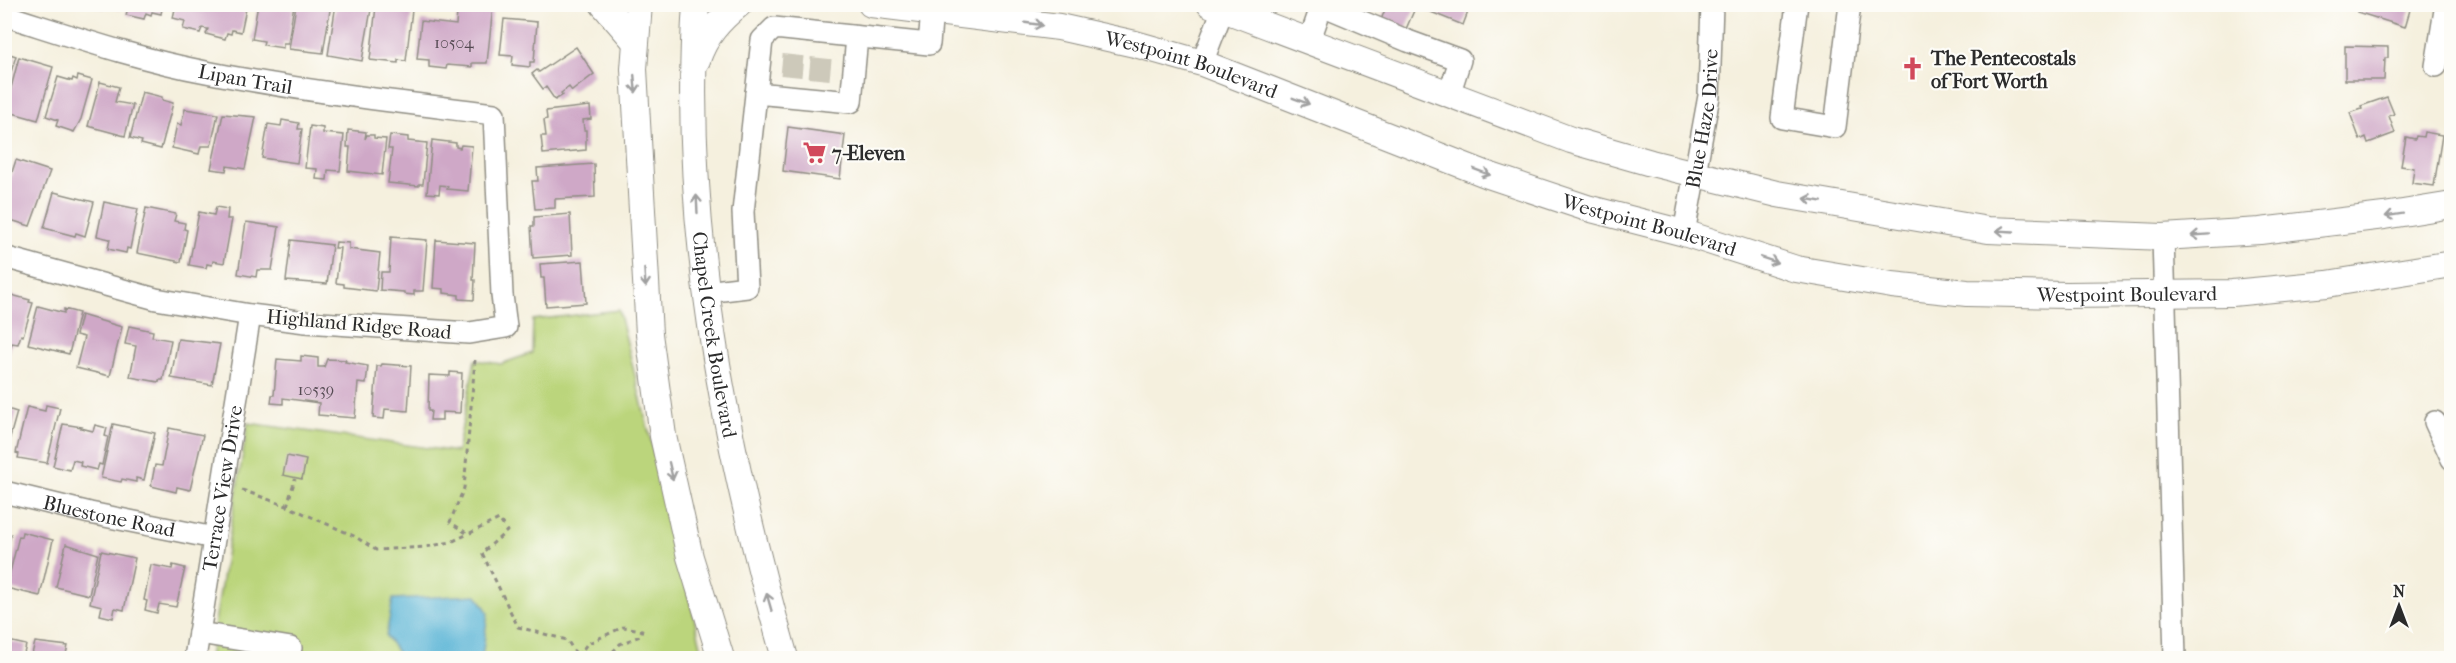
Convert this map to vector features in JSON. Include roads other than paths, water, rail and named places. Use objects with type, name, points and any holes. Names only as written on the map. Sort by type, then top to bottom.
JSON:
[{"type":"main road","points":[[603,4],[635,41]]},
{"type":"main road","points":[[639,4],[634,69],[639,131],[639,198],[649,334],[663,436],[690,557],[721,658]]},
{"type":"main road","name":"Chapel Creek Boulevard","points":[[696,4],[694,66],[696,205],[706,292],[717,363],[754,548],[785,658]]},
{"type":"main road","points":[[694,66],[702,43],[719,21],[739,4]]},
{"type":"main road","name":"Westpoint Boulevard","points":[[871,4],[1059,27],[1135,44],[1202,63],[1488,175],[1587,208],[1684,233],[1796,269],[1892,285],[1967,293],[2232,293],[2327,284],[2451,264]]},
{"type":"main road","points":[[1216,7],[1571,140],[1777,194],[1988,230],[2163,237],[2260,231],[2384,216],[2451,205]]},
{"type":"street","name":"Blue Haze Drive","points":[[1684,233],[1709,96],[1712,4]]},
{"type":"street","points":[[1797,4],[1782,118],[1835,127],[1850,4]]},
{"type":"street","points":[[2436,66],[2446,4]]},
{"type":"street","points":[[1308,42],[1322,5],[1460,60],[1449,94]]},
{"type":"street","points":[[1202,63],[1216,7]]},
{"type":"street","points":[[706,292],[747,287],[743,212],[762,40],[774,28],[795,39],[823,42],[858,37],[928,44],[932,11]]},
{"type":"street","name":"Lipan Trail","points":[[4,15],[124,53],[204,72],[328,93],[494,114]]},
{"type":"street","points":[[756,93],[790,86],[818,89],[851,102],[858,37]]},
{"type":"street","name":"Highland Ridge Road","points":[[4,257],[156,299],[250,315],[306,322],[470,333],[506,327],[502,295],[494,114]]},
{"type":"street","points":[[2163,237],[2175,658]]},
{"type":"street","name":"Terrace View Drive","points":[[195,658],[250,315]]},
{"type":"street","points":[[2435,422],[2451,459]]},
{"type":"street","name":"Bluestone Road","points":[[4,492],[90,513],[214,538]]},
{"type":"street","points":[[199,633],[291,648]]},
{"type":"water","points":[[477,595],[488,612],[482,658],[401,658],[386,636],[393,599]]},
{"type":"tunnel","points":[[791,76],[794,46]]},
{"type":"tunnel","points":[[819,79],[822,50]]},
{"type":"place","name":"The Pentecostals of Fort Worth","points":[[1913,69]]},
{"type":"place","name":"7-Eleven","points":[[814,153]]}]
